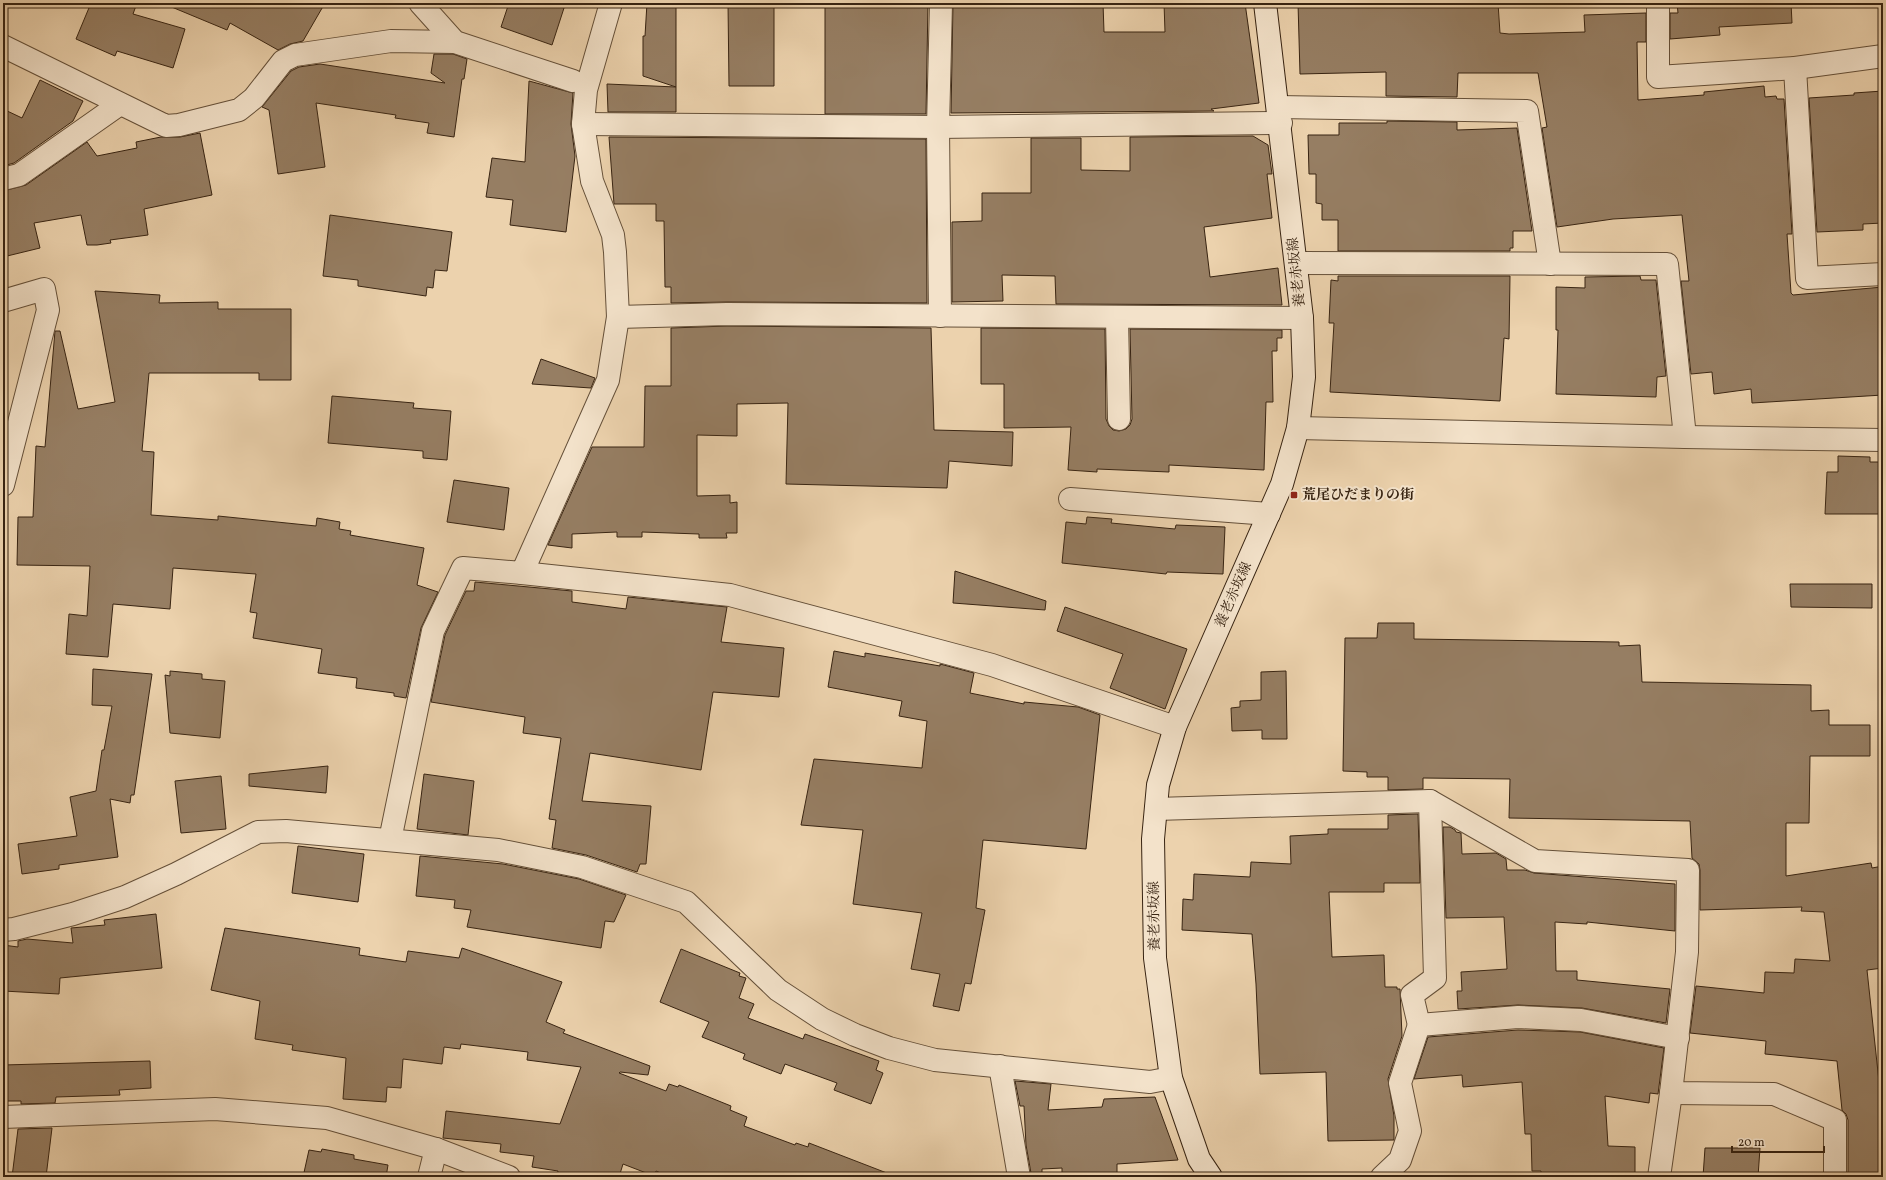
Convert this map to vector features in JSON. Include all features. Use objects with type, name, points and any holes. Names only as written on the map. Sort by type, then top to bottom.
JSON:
[{"type":"street","points":[[420,3],[455,42]]},
{"type":"street","points":[[522,573],[608,380],[618,317],[613,235],[592,181],[583,124],[586,90],[611,3]]},
{"type":"street","points":[[940,316],[938,127],[941,3]]},
{"type":"street","name":"養老赤坂線","points":[[1211,1177],[1199,1159],[1171,1078],[1155,958],[1153,839],[1158,785],[1175,727],[1282,484],[1298,428],[1304,377],[1302,318],[1266,3]]},
{"type":"street","points":[[1658,3],[1658,76],[1795,68],[1883,56]]},
{"type":"street","points":[[3,46],[166,126],[179,125],[239,110],[254,98],[283,61],[295,55],[391,41],[455,42],[573,81]]},
{"type":"street","points":[[1795,68],[1807,278],[1883,274]]},
{"type":"street","points":[[3,179],[19,175],[120,104]]},
{"type":"street","points":[[583,124],[938,127],[1280,115],[1527,110],[1550,264]]},
{"type":"street","points":[[1296,263],[1667,264],[1685,437]]},
{"type":"street","points":[[3,301],[44,289],[48,310],[3,485]]},
{"type":"street","points":[[618,317],[727,314],[1302,318]]},
{"type":"street","points":[[1117,317],[1119,419]]},
{"type":"street","points":[[1298,428],[1883,440]]},
{"type":"street","points":[[1070,499],[1269,514]]},
{"type":"street","points":[[390,840],[433,631],[463,568],[730,595],[992,665],[1175,727]]},
{"type":"street","points":[[1156,809],[1430,801],[1535,861],[1688,870],[1687,952],[1678,1038],[1659,1177]]},
{"type":"street","points":[[1382,1177],[1400,1160],[1410,1131],[1400,1083],[1419,1024],[1412,995],[1435,978],[1430,801]]},
{"type":"street","points":[[3,930],[14,929],[73,914],[125,898],[258,832],[286,831],[498,850],[536,856],[582,867],[686,902],[778,990],[822,1020],[889,1048],[936,1060],[1150,1082],[1171,1078]]},
{"type":"street","points":[[1419,1024],[1518,1017],[1581,1020],[1678,1038]]},
{"type":"street","points":[[1000,1066],[1019,1177]]},
{"type":"street","points":[[1671,1093],[1774,1094],[1835,1120],[1836,1177]]},
{"type":"street","points":[[3,1117],[215,1109],[327,1118],[436,1149],[509,1177]]},
{"type":"street","points":[[429,1177],[436,1149]]},
{"type":"building","points":[[91,3],[137,3],[133,14],[185,29],[173,68],[117,51],[115,56],[76,39]]},
{"type":"building","points":[[162,3],[325,3],[303,41],[290,44],[278,50],[230,23],[227,30]]},
{"type":"building","points":[[509,3],[550,3],[564,8],[552,45],[501,27]]},
{"type":"building","points":[[647,3],[676,3],[676,87],[643,76],[643,36],[645,36]]},
{"type":"building","points":[[728,3],[774,3],[774,86],[729,86]]},
{"type":"building","points":[[825,3],[928,3],[926,114],[825,114]]},
{"type":"building","points":[[953,3],[1103,3],[1104,32],[1165,32],[1164,3],[1245,3],[1259,103],[1211,109],[1214,111],[951,113]]},
{"type":"building","points":[[1298,3],[1498,3],[1500,33],[1509,34],[1585,32],[1584,15],[1646,13],[1646,42],[1637,42],[1638,100],[1704,95],[1704,92],[1764,86],[1765,97],[1776,96],[1777,99],[1784,99],[1792,234],[1787,234],[1791,293],[1793,295],[1883,287],[1883,395],[1752,403],[1751,389],[1714,394],[1712,372],[1691,374],[1681,281],[1689,281],[1682,215],[1613,219],[1557,227],[1542,128],[1547,127],[1538,73],[1458,73],[1457,97],[1386,96],[1386,72],[1300,74]]},
{"type":"building","points":[[1677,3],[1791,3],[1792,23],[1719,27],[1720,35],[1670,39],[1670,13],[1678,13]]},
{"type":"building","points":[[434,54],[453,54],[467,59],[464,79],[462,79],[454,137],[427,133],[429,123],[395,118],[396,115],[316,103],[325,167],[278,174],[269,110],[262,107],[291,71],[299,67],[320,64],[445,83],[431,73]]},
{"type":"building","points":[[40,80],[83,101],[73,121],[14,163],[3,166],[3,109],[22,118]]},
{"type":"building","points":[[529,81],[573,93],[571,124],[575,156],[566,232],[510,225],[513,200],[486,197],[492,158],[525,162]]},
{"type":"building","points":[[607,84],[676,87],[676,112],[608,112]]},
{"type":"building","points":[[1883,91],[1883,223],[1863,224],[1863,230],[1817,232],[1809,98],[1854,95],[1854,93]]},
{"type":"building","points":[[1387,121],[1457,122],[1457,130],[1517,128],[1532,231],[1513,231],[1513,248],[1510,248],[1510,251],[1338,251],[1338,220],[1322,220],[1322,204],[1316,203],[1316,174],[1309,174],[1308,135],[1339,135],[1339,123],[1387,123]]},
{"type":"building","points":[[200,133],[212,195],[144,209],[148,235],[110,240],[111,243],[87,245],[81,215],[34,223],[40,248],[3,257],[3,191],[26,185],[87,142],[97,156],[137,148],[136,142],[161,137],[180,137]]},
{"type":"building","points":[[1253,136],[1268,145],[1272,174],[1267,174],[1272,218],[1204,227],[1210,277],[1278,268],[1282,305],[1056,304],[1055,276],[1002,275],[1003,301],[952,302],[952,222],[982,221],[982,193],[1031,193],[1031,138],[1081,138],[1081,170],[1130,171],[1130,137]]},
{"type":"building","points":[[609,137],[926,139],[927,303],[671,303],[671,287],[665,287],[664,221],[656,221],[656,204],[614,204]]},
{"type":"building","points":[[330,215],[452,232],[447,271],[435,270],[433,288],[427,287],[426,296],[358,286],[358,280],[323,276]]},
{"type":"building","points":[[1338,276],[1510,276],[1509,339],[1504,338],[1500,401],[1330,392],[1334,323],[1329,323],[1331,280],[1338,281]]},
{"type":"building","points":[[1640,276],[1641,280],[1656,280],[1666,376],[1657,377],[1656,397],[1556,394],[1558,330],[1556,330],[1556,287],[1585,288],[1585,277]]},
{"type":"building","points":[[95,291],[160,295],[159,303],[218,302],[218,309],[291,309],[291,380],[259,380],[259,373],[149,373],[142,451],[154,452],[151,515],[218,520],[218,516],[316,526],[317,518],[340,522],[339,529],[351,531],[350,535],[424,548],[417,585],[438,592],[421,628],[406,698],[394,696],[394,693],[356,688],[357,678],[318,673],[322,649],[253,638],[257,613],[250,612],[256,574],[173,568],[170,609],[113,604],[108,657],[66,654],[69,614],[87,616],[90,566],[17,565],[18,517],[33,517],[36,446],[45,447],[55,331],[60,331],[78,409],[115,402]]},
{"type":"building","points":[[727,326],[931,328],[934,430],[1013,432],[1012,466],[949,461],[947,488],[786,484],[788,403],[737,404],[737,436],[697,435],[697,496],[730,495],[730,503],[737,502],[737,533],[726,533],[727,538],[699,538],[699,534],[642,532],[642,537],[617,537],[617,532],[572,534],[572,548],[548,545],[592,447],[644,447],[645,386],[671,386],[671,328]]},
{"type":"building","points":[[981,328],[1105,329],[1106,419],[1109,426],[1113,430],[1119,431],[1126,429],[1130,425],[1132,419],[1130,329],[1282,330],[1282,338],[1277,338],[1277,351],[1272,351],[1273,402],[1266,402],[1264,470],[1169,465],[1169,472],[1097,469],[1097,472],[1068,470],[1071,427],[1004,428],[1004,384],[981,384]]},
{"type":"building","points":[[541,359],[595,378],[591,388],[532,384]]},
{"type":"building","points":[[332,396],[414,403],[413,408],[451,411],[447,460],[423,458],[423,451],[328,443]]},
{"type":"building","points":[[1838,456],[1870,457],[1870,462],[1883,462],[1883,514],[1825,514],[1827,472],[1838,472]]},
{"type":"building","points":[[454,480],[509,488],[504,530],[447,522]]},
{"type":"building","points":[[1087,517],[1112,519],[1111,523],[1175,529],[1176,525],[1225,527],[1223,574],[1167,572],[1166,574],[1062,563],[1066,522],[1086,524]]},
{"type":"building","points":[[955,571],[1046,601],[1045,610],[953,603]]},
{"type":"building","points":[[475,582],[572,591],[572,602],[626,609],[628,597],[727,607],[721,642],[784,648],[779,697],[713,692],[701,770],[590,753],[582,801],[651,806],[646,864],[640,864],[637,872],[586,855],[552,848],[556,820],[549,819],[561,738],[523,733],[525,717],[431,702],[445,635],[466,591],[474,591]]},
{"type":"building","points":[[1790,584],[1872,584],[1872,608],[1791,607]]},
{"type":"building","points":[[1065,607],[1187,649],[1165,709],[1110,688],[1123,654],[1057,631]]},
{"type":"building","points":[[1378,623],[1414,623],[1414,639],[1619,642],[1619,646],[1640,645],[1642,682],[1811,685],[1811,711],[1829,710],[1829,725],[1870,725],[1870,756],[1810,756],[1809,823],[1786,823],[1786,876],[1871,863],[1872,868],[1883,866],[1883,968],[1867,970],[1880,1091],[1883,1091],[1883,1177],[1848,1177],[1848,1120],[1846,1114],[1842,1110],[1837,1061],[1765,1054],[1766,1041],[1690,1033],[1696,986],[1764,993],[1765,972],[1794,973],[1795,959],[1830,961],[1824,912],[1801,911],[1802,907],[1700,910],[1700,870],[1699,864],[1692,858],[1690,821],[1509,818],[1510,779],[1423,778],[1423,789],[1388,790],[1388,777],[1367,777],[1367,772],[1343,771],[1345,638],[1377,638]]},
{"type":"building","points":[[834,651],[865,657],[865,653],[940,666],[940,664],[974,673],[970,693],[1024,704],[1024,702],[1078,707],[1100,715],[1086,849],[983,840],[976,908],[985,910],[971,984],[965,983],[959,1011],[933,1006],[940,974],[911,969],[922,913],[853,904],[863,830],[801,825],[814,759],[922,768],[927,721],[899,716],[902,701],[828,687]]},
{"type":"building","points":[[93,669],[152,674],[134,795],[131,795],[130,803],[110,799],[118,857],[59,865],[59,869],[22,874],[18,844],[77,836],[70,797],[96,791],[102,750],[104,750],[112,706],[92,705]]},
{"type":"building","points":[[170,671],[202,674],[202,679],[225,681],[220,738],[170,733],[165,675],[170,676]]},
{"type":"building","points":[[1286,671],[1287,739],[1262,739],[1262,730],[1232,731],[1231,708],[1240,707],[1240,701],[1261,700],[1261,672]]},
{"type":"building","points":[[328,766],[326,793],[249,786],[249,774]]},
{"type":"building","points":[[424,774],[474,781],[468,835],[417,829]]},
{"type":"building","points":[[221,776],[226,829],[181,833],[175,781]]},
{"type":"building","points":[[1418,814],[1420,883],[1384,883],[1384,892],[1329,892],[1332,957],[1384,955],[1385,987],[1397,987],[1397,989],[1400,989],[1402,1036],[1388,1079],[1394,1116],[1394,1140],[1328,1141],[1326,1072],[1260,1074],[1252,934],[1182,930],[1183,899],[1193,900],[1194,874],[1250,877],[1251,862],[1291,864],[1290,836],[1328,834],[1328,829],[1388,829],[1388,815]]},
{"type":"building","points":[[1443,827],[1450,827],[1456,832],[1461,833],[1462,854],[1496,853],[1506,859],[1507,870],[1525,870],[1534,873],[1675,884],[1675,931],[1587,922],[1587,924],[1555,922],[1556,971],[1577,971],[1577,980],[1670,989],[1666,1023],[1582,1008],[1518,1005],[1458,1009],[1457,991],[1462,991],[1461,972],[1507,969],[1504,917],[1446,918]]},
{"type":"building","points":[[298,846],[364,854],[358,902],[292,893]]},
{"type":"building","points":[[420,856],[503,864],[579,879],[626,895],[614,922],[605,921],[601,948],[467,927],[471,910],[454,908],[455,900],[416,896]]},
{"type":"building","points":[[156,914],[162,968],[60,978],[59,994],[3,991],[3,945],[18,947],[18,941],[27,939],[73,943],[71,928],[105,925],[104,920]]},
{"type":"building","points":[[225,928],[360,948],[359,955],[406,962],[408,951],[459,958],[462,948],[562,982],[546,1022],[565,1030],[563,1033],[650,1066],[648,1075],[619,1073],[666,1091],[669,1084],[678,1087],[679,1085],[731,1106],[730,1110],[747,1117],[744,1126],[795,1145],[796,1143],[808,1147],[809,1143],[892,1175],[891,1177],[670,1177],[656,1171],[654,1176],[623,1164],[619,1177],[557,1177],[558,1171],[532,1167],[534,1156],[500,1152],[501,1144],[443,1138],[446,1111],[560,1124],[581,1067],[527,1060],[528,1052],[461,1044],[460,1049],[444,1047],[442,1064],[403,1059],[401,1088],[387,1087],[386,1102],[343,1099],[346,1058],[292,1050],[293,1045],[255,1039],[260,1001],[211,990]]},
{"type":"building","points":[[681,949],[740,973],[739,976],[746,978],[739,998],[754,1004],[748,1018],[803,1039],[805,1034],[879,1061],[876,1070],[883,1073],[871,1104],[834,1090],[837,1083],[785,1064],[781,1074],[743,1059],[745,1054],[702,1037],[709,1022],[660,1002]]},
{"type":"building","points":[[1518,1030],[1580,1032],[1664,1048],[1658,1094],[1650,1093],[1649,1103],[1605,1096],[1608,1146],[1635,1147],[1635,1177],[1541,1177],[1541,1171],[1532,1171],[1531,1134],[1525,1134],[1522,1082],[1463,1087],[1462,1075],[1414,1079],[1428,1037]]},
{"type":"building","points":[[150,1061],[151,1088],[119,1090],[120,1095],[56,1097],[55,1103],[21,1104],[21,1101],[3,1101],[3,1065]]},
{"type":"building","points":[[1015,1081],[1051,1084],[1048,1110],[1102,1107],[1104,1099],[1155,1097],[1178,1160],[1117,1164],[1117,1176],[1062,1177],[1062,1168],[1042,1169],[1042,1174],[1031,1173],[1026,1145],[1024,1106],[1020,1106]]},
{"type":"building","points":[[52,1128],[46,1177],[12,1177],[18,1129]]},
{"type":"building","points":[[1705,1148],[1760,1148],[1758,1177],[1703,1177]]},
{"type":"building","points":[[322,1149],[354,1155],[354,1159],[388,1165],[386,1177],[303,1177],[309,1150],[321,1152]]},
{"type":"place","name":"荒尾ひだまりの街","points":[[1294,495]]}]
